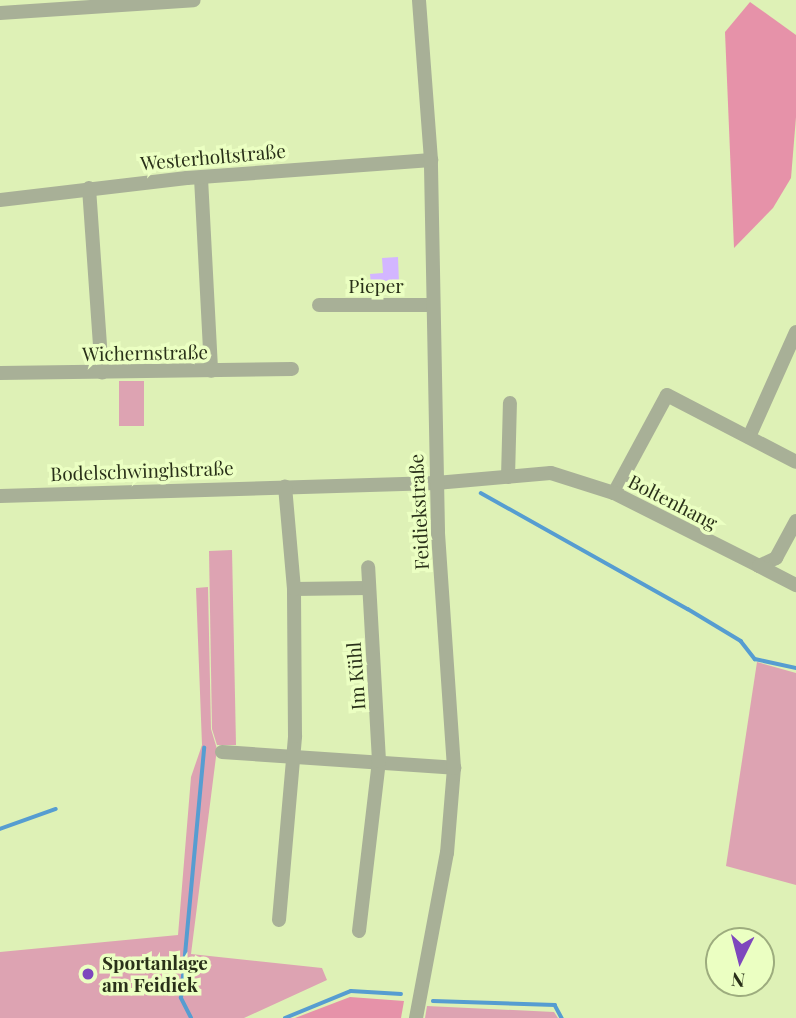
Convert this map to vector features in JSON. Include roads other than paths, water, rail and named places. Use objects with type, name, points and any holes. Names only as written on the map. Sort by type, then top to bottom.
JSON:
[{"type":"street","points":[[0,13],[45,5],[194,0]]},
{"type":"street","name":"Feidiekstraße","points":[[416,1018],[447,853],[454,768],[436,483],[431,160],[419,0]]},
{"type":"street","name":"Westerholtstraße","points":[[0,200],[89,188],[431,160]]},
{"type":"street","points":[[201,178],[211,372]]},
{"type":"street","points":[[89,188],[102,373]]},
{"type":"street","name":"Pieper","points":[[319,305],[433,304]]},
{"type":"street","points":[[749,437],[796,332]]},
{"type":"street","name":"Wichernstraße","points":[[0,373],[292,369]]},
{"type":"street","points":[[614,493],[667,395],[796,462]]},
{"type":"street","points":[[508,477],[510,403]]},
{"type":"street","name":"Boltenhang","points":[[436,483],[551,473],[614,493],[796,585]]},
{"type":"street","name":"Bodelschwinghstraße","points":[[0,496],[436,483]]},
{"type":"street","points":[[279,920],[292,756],[294,589],[285,486]]},
{"type":"street","points":[[759,566],[776,558],[796,522]]},
{"type":"street","name":"Im Kühl","points":[[359,931],[379,761],[368,567]]},
{"type":"street","points":[[294,589],[368,588]]},
{"type":"street","points":[[222,752],[454,768]]},
{"type":"waterway","points":[[481,493],[741,641],[755,659],[796,668]]},
{"type":"waterway","points":[[191,1018],[181,998],[204,748]]},
{"type":"waterway","points":[[0,829],[56,809]]},
{"type":"waterway","points":[[285,1018],[351,991],[401,994]]},
{"type":"waterway","points":[[433,1001],[555,1005],[562,1018]]},
{"type":"place","name":"Sportanlage am Feidiek","points":[[88,974]]}]
